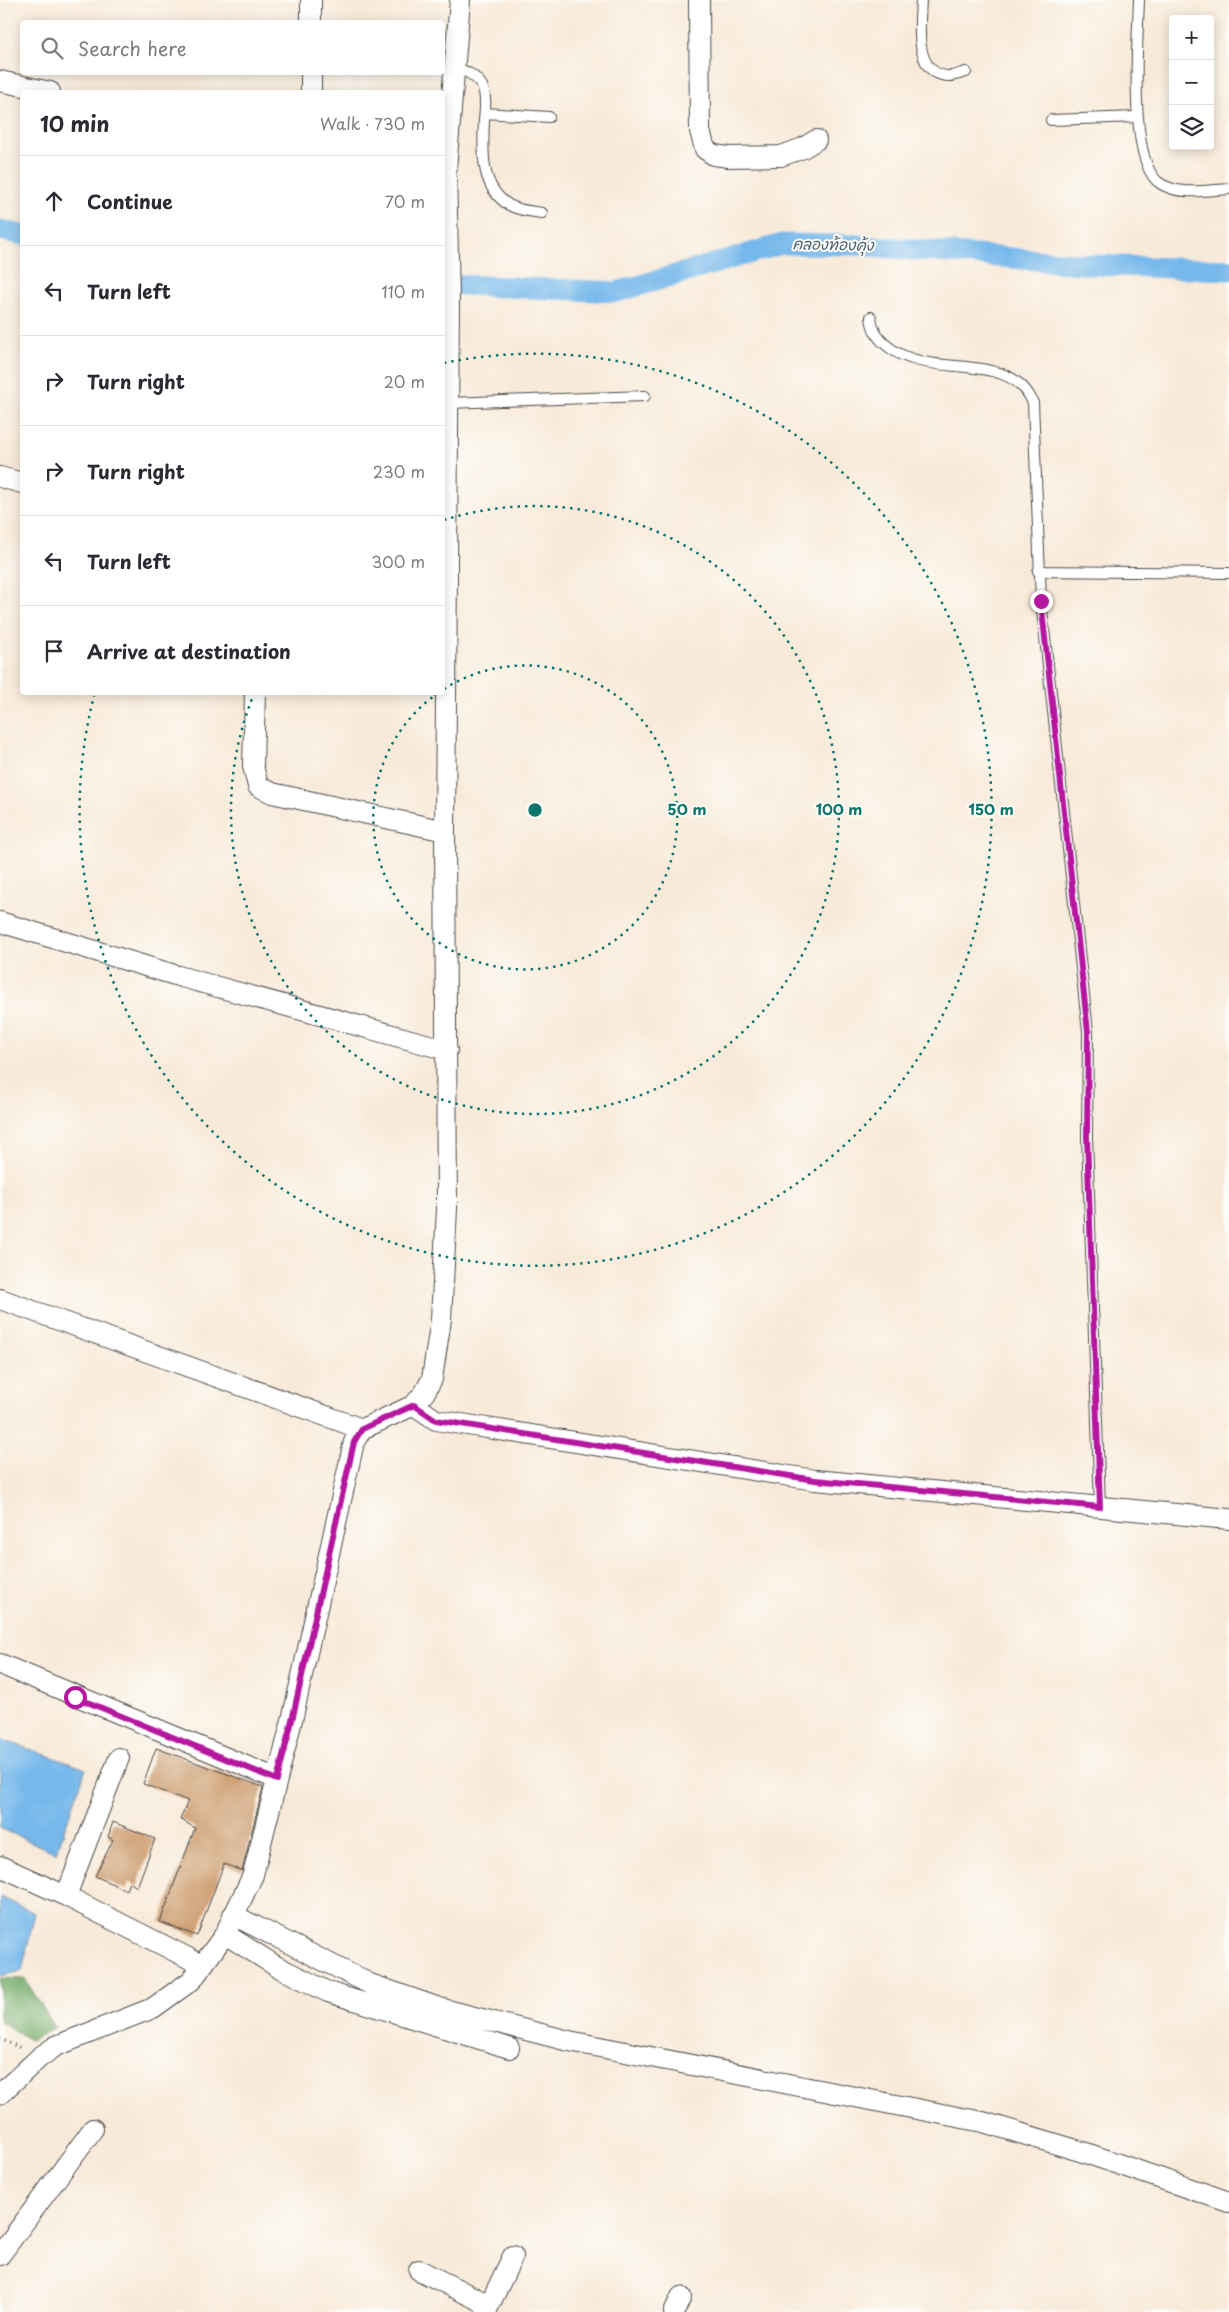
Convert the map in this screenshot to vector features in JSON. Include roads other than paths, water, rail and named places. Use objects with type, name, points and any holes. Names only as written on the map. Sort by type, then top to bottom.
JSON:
[{"type":"street","points":[[311,0],[311,20]]},
{"type":"street","points":[[445,160],[460,0]]},
{"type":"street","points":[[699,0],[700,131],[705,149],[714,155],[781,156],[803,148],[816,140]]},
{"type":"street","points":[[311,75],[311,90]]},
{"type":"street","points":[[0,81],[41,90]]},
{"type":"street","points":[[0,2094],[40,2057],[56,2046],[153,2008],[192,1980],[225,1934],[253,1875],[304,1669],[354,1442],[362,1429],[414,1405],[425,1392],[432,1378],[441,1319],[447,1209],[445,831],[449,264],[445,189]]},
{"type":"street","points":[[0,477],[20,482]]},
{"type":"street","points":[[255,695],[253,766],[258,786],[272,793],[445,831]]},
{"type":"street","points":[[0,922],[178,976],[447,1050]]},
{"type":"street","points":[[0,1299],[362,1429]]},
{"type":"street","points":[[414,1405],[436,1420],[815,1480],[1229,1519]]},
{"type":"street","points":[[0,1664],[277,1780]]},
{"type":"street","points":[[66,1896],[120,1758]]},
{"type":"street","points":[[0,1866],[66,1896],[202,1965]]},
{"type":"street","points":[[233,1915],[370,1984],[439,2008],[569,2041],[983,2122],[1083,2152],[1229,2202]]},
{"type":"street","points":[[225,1934],[276,1966],[328,1992],[509,2048]]},
{"type":"street","points":[[0,2255],[93,2129]]},
{"type":"street","points":[[419,2270],[487,2309],[513,2256]]},
{"type":"lane","points":[[921,0],[920,33],[923,60],[931,71],[948,76],[966,72]]},
{"type":"lane","points":[[1139,0],[1138,130],[1145,160],[1151,175],[1161,184],[1174,189],[1190,191],[1229,189]]},
{"type":"lane","points":[[454,67],[473,75],[482,86],[485,102],[484,158],[489,183],[508,204],[520,210],[542,214]]},
{"type":"lane","points":[[485,113],[549,117]]},
{"type":"lane","points":[[1050,120],[1138,117]]},
{"type":"lane","points":[[871,317],[873,330],[879,339],[897,353],[920,362],[997,371],[1021,383],[1029,392],[1033,402],[1038,572],[1088,1032],[1087,1137],[1100,1507]]},
{"type":"lane","points":[[448,403],[644,396]]},
{"type":"lane","points":[[1038,572],[1229,573]]},
{"type":"water","points":[[0,1739],[86,1769],[56,1853],[0,1828]]},
{"type":"water","points":[[0,1897],[35,1913],[22,1971],[0,1976]]},
{"type":"waterway","name":"คลองท้องคุ้ง","points":[[0,230],[20,235]]},
{"type":"waterway","name":"คลองท้องคุ้ง","points":[[445,284],[617,292],[782,244],[856,245],[1094,265],[1229,270]]}]
